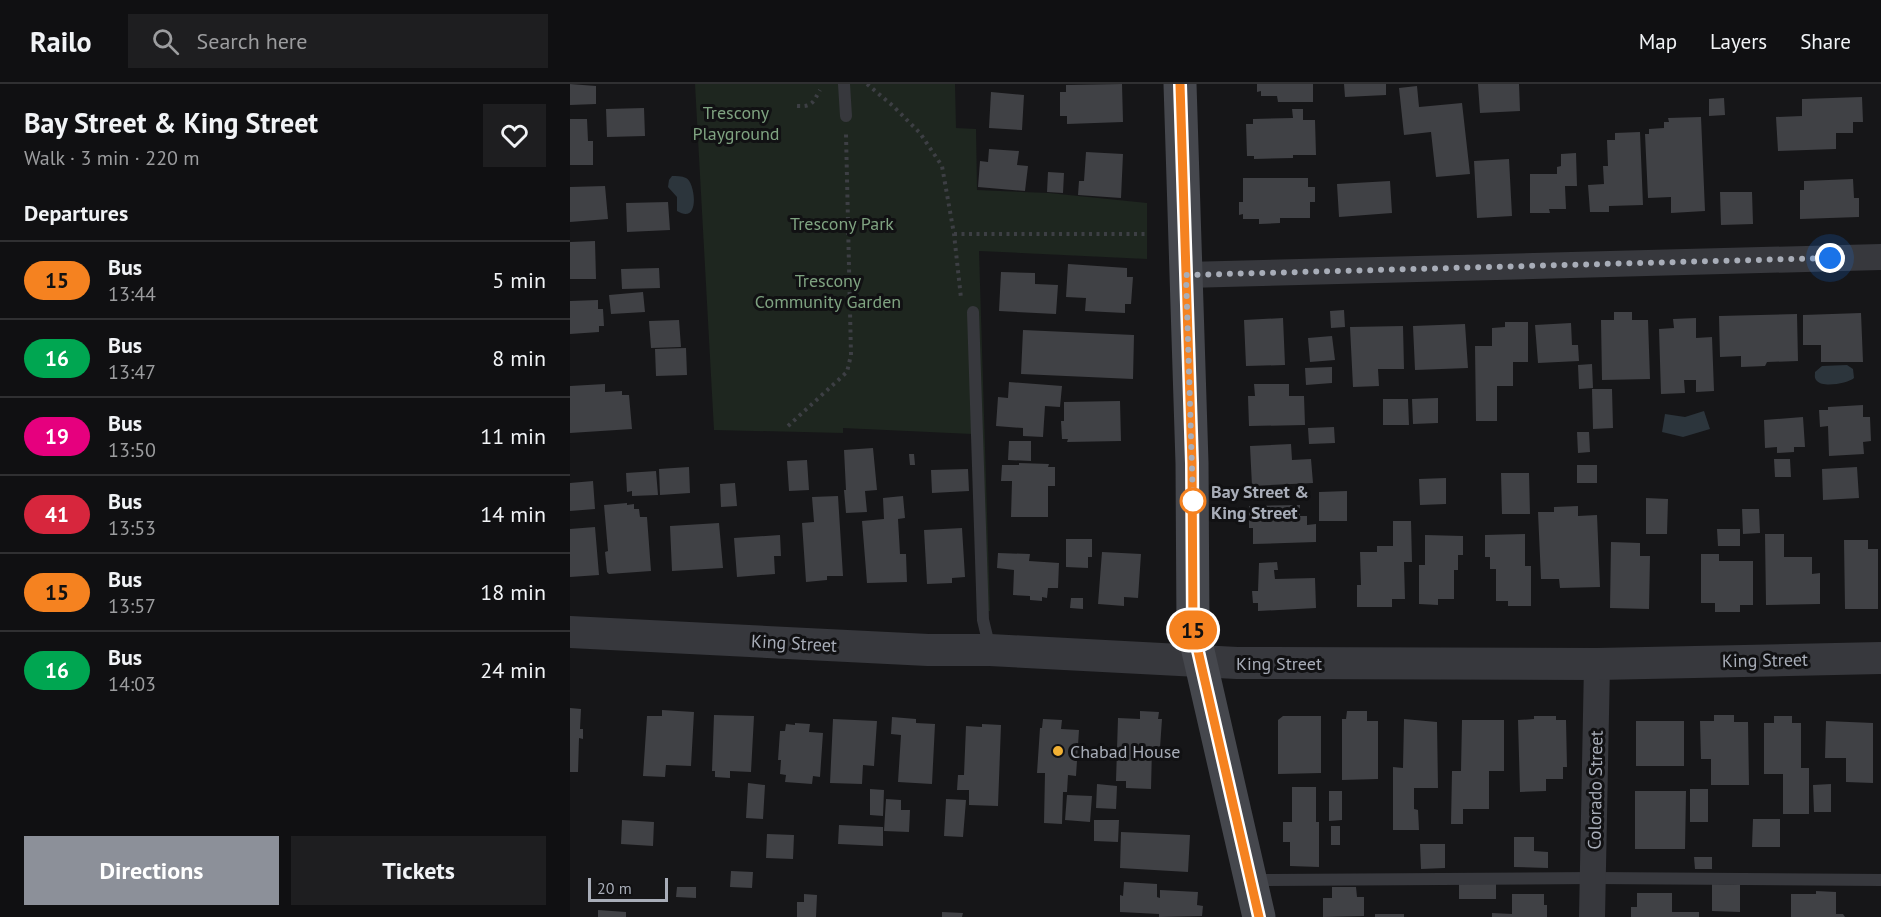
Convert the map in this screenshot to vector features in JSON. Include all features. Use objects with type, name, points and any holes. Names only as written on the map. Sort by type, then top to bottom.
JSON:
[{"type":"main road","points":[[1180,84],[1193,501],[1193,629],[1259,917]]},
{"type":"street","points":[[1186,275],[1881,257]]},
{"type":"street","name":"King Street","points":[[570,632],[1237,663],[1597,664],[1881,658]]},
{"type":"street","name":"Colorado Street","points":[[1592,917],[1597,664]]},
{"type":"lane","points":[[844,84],[846,116]]},
{"type":"lane","points":[[973,312],[983,620],[990,650]]},
{"type":"lane","points":[[1251,880],[1593,878],[1881,880]]},
{"type":"path","points":[[867,84],[920,133],[942,166],[954,234],[961,297],[973,312]]},
{"type":"path","points":[[797,106],[807,106],[814,102],[820,90]]},
{"type":"path","points":[[788,426],[847,372],[851,355],[846,116]]},
{"type":"path","points":[[954,234],[1149,234]]},
{"type":"green space","name":"Trescony Community Garden","points":[[695,84],[955,84],[956,128],[976,129],[977,190],[1049,193],[1147,203],[1147,259],[979,251],[990,611],[977,611],[972,434],[843,428],[843,433],[714,430]]},
{"type":"shaded area","points":[[672,176],[686,178],[692,187],[694,201],[690,213],[677,211],[677,197],[668,187]]},
{"type":"shaded area","points":[[1847,365],[1853,369],[1854,378],[1851,380],[1825,384],[1815,379],[1815,372],[1822,366]]},
{"type":"shaded area","points":[[1704,411],[1710,429],[1683,437],[1662,432],[1665,414],[1685,417]]},
{"type":"building","points":[[570,84],[596,86],[596,104],[570,105]]},
{"type":"building","points":[[1122,84],[1123,122],[1067,124],[1067,116],[1060,116],[1060,92],[1066,92],[1066,85]]},
{"type":"building","points":[[1257,84],[1313,84],[1313,102],[1278,102],[1277,96],[1261,96],[1261,91],[1257,92]]},
{"type":"building","points":[[1344,84],[1386,84],[1386,95],[1345,97]]},
{"type":"building","points":[[1478,84],[1519,84],[1520,111],[1480,113]]},
{"type":"building","points":[[1417,86],[1419,107],[1462,103],[1470,174],[1436,177],[1431,132],[1404,135],[1399,88]]},
{"type":"building","points":[[991,92],[1024,95],[1022,130],[989,128]]},
{"type":"building","points":[[1862,97],[1863,122],[1853,122],[1853,133],[1836,133],[1836,149],[1778,151],[1776,117],[1802,116],[1802,99]]},
{"type":"building","points":[[1724,98],[1725,115],[1709,116],[1709,99]]},
{"type":"building","points":[[644,108],[645,136],[607,137],[606,109]]},
{"type":"building","points":[[1292,109],[1303,109],[1303,120],[1315,120],[1316,155],[1254,159],[1254,156],[1247,156],[1246,124],[1253,124],[1253,119],[1293,118]]},
{"type":"building","points":[[1701,117],[1705,211],[1671,213],[1671,197],[1648,198],[1645,134],[1649,134],[1649,129],[1664,128],[1664,122],[1669,122],[1668,118]]},
{"type":"building","points":[[570,119],[587,119],[588,141],[593,141],[593,165],[570,165]]},
{"type":"building","points":[[1640,132],[1643,205],[1609,206],[1609,212],[1590,212],[1588,185],[1604,184],[1603,166],[1608,166],[1607,140],[1615,140],[1615,133]]},
{"type":"building","points":[[989,149],[1019,151],[1017,165],[1028,166],[1025,191],[978,187],[980,161],[988,162]]},
{"type":"building","points":[[1086,152],[1123,154],[1121,198],[1078,195],[1079,181],[1084,181]]},
{"type":"building","points":[[1576,153],[1577,186],[1565,186],[1566,209],[1549,209],[1550,213],[1530,213],[1530,174],[1557,174],[1557,167],[1561,166],[1561,154]]},
{"type":"building","points":[[1509,159],[1512,216],[1477,218],[1474,161]]},
{"type":"building","points":[[1048,172],[1064,173],[1063,193],[1047,192]]},
{"type":"building","points":[[1243,178],[1308,178],[1308,187],[1315,187],[1315,202],[1310,202],[1310,218],[1280,218],[1280,223],[1259,224],[1259,219],[1243,219],[1243,214],[1239,215],[1239,202],[1243,202]]},
{"type":"building","points":[[1853,179],[1854,198],[1859,198],[1859,217],[1800,219],[1800,190],[1804,190],[1804,181]]},
{"type":"building","points":[[1390,181],[1392,213],[1339,217],[1337,184]]},
{"type":"building","points":[[605,186],[608,219],[570,222],[570,187]]},
{"type":"building","points":[[1720,192],[1752,192],[1753,224],[1721,225]]},
{"type":"building","points":[[668,202],[670,230],[627,232],[626,203]]},
{"type":"building","points":[[595,241],[596,279],[570,279],[570,242]]},
{"type":"building","points":[[1068,264],[1127,268],[1127,277],[1133,277],[1131,304],[1125,304],[1125,313],[1085,311],[1086,298],[1066,297]]},
{"type":"building","points":[[659,268],[660,288],[622,289],[621,269]]},
{"type":"building","points":[[1001,272],[1035,273],[1035,284],[1058,285],[1056,314],[999,311]]},
{"type":"building","points":[[643,292],[645,312],[611,314],[609,295]]},
{"type":"building","points":[[598,300],[598,309],[603,309],[604,326],[599,326],[599,332],[570,334],[570,301]]},
{"type":"building","points":[[1344,310],[1345,327],[1331,328],[1330,311]]},
{"type":"building","points":[[1614,312],[1632,312],[1632,320],[1648,320],[1650,379],[1602,380],[1601,320],[1614,320]]},
{"type":"building","points":[[1861,313],[1863,362],[1821,362],[1821,345],[1803,345],[1803,315]]},
{"type":"building","points":[[1797,314],[1798,361],[1767,362],[1765,366],[1741,367],[1741,356],[1720,357],[1719,316]]},
{"type":"building","points":[[1283,318],[1285,365],[1246,366],[1244,320]]},
{"type":"building","points":[[1696,318],[1696,338],[1712,337],[1714,391],[1696,392],[1696,380],[1684,380],[1685,393],[1661,394],[1659,329],[1674,328],[1673,319]]},
{"type":"building","points":[[679,320],[681,347],[651,348],[649,321]]},
{"type":"building","points":[[1505,322],[1528,322],[1528,362],[1513,362],[1513,386],[1497,386],[1497,421],[1476,421],[1475,346],[1492,346],[1492,328],[1505,327]]},
{"type":"building","points":[[1571,323],[1572,345],[1578,345],[1579,361],[1538,363],[1535,325]]},
{"type":"building","points":[[1465,324],[1468,368],[1415,370],[1413,326]]},
{"type":"building","points":[[1403,326],[1404,369],[1378,369],[1379,386],[1353,387],[1350,327]]},
{"type":"building","points":[[1023,330],[1134,335],[1133,379],[1021,374]]},
{"type":"building","points":[[1332,336],[1335,360],[1310,362],[1308,338]]},
{"type":"building","points":[[686,348],[687,375],[656,376],[655,349]]},
{"type":"building","points":[[1592,364],[1593,388],[1579,389],[1578,365]]},
{"type":"building","points":[[1332,367],[1332,383],[1306,385],[1305,368]]},
{"type":"building","points":[[1009,382],[1062,386],[1060,407],[1045,406],[1043,437],[1023,436],[1023,428],[996,426],[998,397],[1008,398]]},
{"type":"building","points":[[605,384],[605,392],[622,391],[622,395],[629,395],[632,429],[570,433],[570,386]]},
{"type":"building","points":[[1254,384],[1289,384],[1289,396],[1304,396],[1305,425],[1249,426],[1248,396],[1255,396]]},
{"type":"building","points":[[1592,389],[1612,389],[1613,428],[1593,429]]},
{"type":"building","points":[[1438,398],[1438,423],[1413,424],[1412,399]]},
{"type":"building","points":[[1383,399],[1408,399],[1409,425],[1383,425]]},
{"type":"building","points":[[1120,401],[1121,441],[1067,442],[1068,439],[1062,439],[1061,421],[1064,421],[1064,402]]},
{"type":"building","points":[[1863,405],[1863,417],[1870,417],[1871,441],[1863,442],[1864,454],[1829,456],[1828,426],[1820,427],[1819,410],[1828,410],[1828,407]]},
{"type":"building","points":[[1803,417],[1805,447],[1794,447],[1794,452],[1777,453],[1777,447],[1765,448],[1764,420]]},
{"type":"building","points":[[1334,427],[1335,443],[1309,444],[1308,428]]},
{"type":"building","points":[[1577,432],[1589,432],[1590,452],[1578,453]]},
{"type":"building","points":[[1009,441],[1031,441],[1031,461],[1008,460]]},
{"type":"building","points":[[1291,444],[1292,460],[1311,459],[1313,483],[1252,486],[1250,446]]},
{"type":"building","points":[[873,448],[877,490],[865,491],[867,512],[846,513],[844,450]]},
{"type":"building","points":[[909,454],[914,454],[915,465],[910,465]]},
{"type":"building","points":[[1774,459],[1790,459],[1791,477],[1775,477]]},
{"type":"building","points":[[807,460],[809,490],[789,491],[787,461]]},
{"type":"building","points":[[1019,463],[1049,464],[1048,467],[1055,467],[1055,486],[1048,486],[1048,517],[1011,517],[1012,481],[1001,481],[1002,465],[1019,465]]},
{"type":"building","points":[[1577,465],[1597,465],[1597,483],[1577,483]]},
{"type":"building","points":[[689,467],[690,493],[660,495],[659,469]]},
{"type":"building","points":[[1857,467],[1859,498],[1823,500],[1822,469]]},
{"type":"building","points":[[968,469],[969,491],[932,493],[931,470]]},
{"type":"building","points":[[656,471],[658,495],[632,496],[632,491],[627,492],[626,473]]},
{"type":"building","points":[[1501,473],[1529,473],[1530,514],[1502,514]]},
{"type":"building","points":[[1446,478],[1446,504],[1420,505],[1419,479]]},
{"type":"building","points":[[593,481],[595,509],[570,511],[570,483]]},
{"type":"building","points":[[735,483],[737,506],[721,507],[720,484]]},
{"type":"building","points":[[1347,491],[1347,521],[1319,521],[1319,492]]},
{"type":"building","points":[[838,496],[843,576],[827,576],[827,580],[806,582],[802,523],[814,522],[812,497]]},
{"type":"building","points":[[903,496],[905,518],[898,519],[900,554],[906,554],[907,582],[867,583],[862,521],[884,519],[883,498]]},
{"type":"building","points":[[1646,498],[1668,499],[1667,534],[1646,534]]},
{"type":"building","points":[[627,503],[627,505],[634,504],[634,509],[639,509],[640,517],[647,517],[651,571],[609,574],[605,552],[608,551],[604,505]]},
{"type":"building","points":[[1300,505],[1300,516],[1307,516],[1307,525],[1316,524],[1316,542],[1253,544],[1253,528],[1249,528],[1249,506]]},
{"type":"building","points":[[1578,506],[1578,516],[1597,515],[1600,587],[1560,588],[1559,579],[1541,579],[1538,512],[1554,512],[1554,507]]},
{"type":"building","points":[[1742,509],[1759,509],[1760,533],[1743,534]]},
{"type":"building","points":[[1393,521],[1411,521],[1412,562],[1404,562],[1405,599],[1392,599],[1392,607],[1357,607],[1357,585],[1361,585],[1360,552],[1377,552],[1377,546],[1393,546]]},
{"type":"building","points":[[719,523],[723,568],[672,571],[670,526]]},
{"type":"building","points":[[595,527],[599,575],[570,577],[570,529]]},
{"type":"building","points":[[962,528],[965,577],[952,578],[952,583],[927,584],[924,530]]},
{"type":"building","points":[[1717,529],[1740,529],[1740,546],[1718,546]]},
{"type":"building","points":[[1525,534],[1525,566],[1531,566],[1531,606],[1508,606],[1508,601],[1496,601],[1496,569],[1490,569],[1490,557],[1485,557],[1485,535]]},
{"type":"building","points":[[1765,534],[1784,534],[1784,557],[1812,557],[1812,574],[1820,573],[1820,604],[1766,605]]},
{"type":"building","points":[[780,535],[781,556],[774,556],[775,574],[737,577],[734,538]]},
{"type":"building","points":[[1425,535],[1463,536],[1463,555],[1458,555],[1458,570],[1454,570],[1454,599],[1438,599],[1438,605],[1419,604],[1419,565],[1425,565]]},
{"type":"building","points":[[1066,539],[1092,539],[1092,557],[1088,557],[1088,568],[1066,567]]},
{"type":"building","points":[[1844,540],[1868,540],[1868,549],[1878,549],[1878,609],[1845,609]]},
{"type":"building","points":[[1611,542],[1640,543],[1640,556],[1650,556],[1649,609],[1610,608]]},
{"type":"building","points":[[1102,552],[1141,554],[1138,598],[1124,597],[1124,606],[1098,604]]},
{"type":"building","points":[[998,553],[1030,554],[1029,561],[1059,563],[1058,588],[1048,588],[1047,598],[1042,597],[1042,601],[1030,600],[1030,596],[1013,595],[1014,570],[997,568]]},
{"type":"building","points":[[1701,554],[1719,554],[1719,561],[1753,561],[1753,605],[1740,605],[1740,612],[1715,612],[1715,603],[1701,603]]},
{"type":"building","points":[[1277,562],[1278,570],[1274,570],[1275,579],[1315,578],[1316,608],[1258,611],[1258,603],[1253,603],[1252,591],[1258,591],[1259,563]]},
{"type":"building","points":[[1071,598],[1083,598],[1083,609],[1070,608]]},
{"type":"building","points":[[570,708],[581,709],[580,729],[583,729],[583,739],[579,738],[578,772],[570,772]]},
{"type":"building","points":[[662,710],[694,712],[691,766],[666,765],[665,777],[643,776],[647,716],[662,716]]},
{"type":"building","points":[[1140,711],[1159,712],[1158,719],[1162,719],[1160,748],[1152,748],[1151,789],[1126,788],[1126,781],[1116,781],[1118,718],[1140,719]]},
{"type":"building","points":[[1347,711],[1367,711],[1367,721],[1378,721],[1378,779],[1342,780],[1342,719],[1346,719]]},
{"type":"building","points":[[714,715],[754,716],[751,772],[730,771],[730,778],[715,777],[715,771],[712,771]]},
{"type":"building","points":[[1714,715],[1734,715],[1734,722],[1748,722],[1749,785],[1711,785],[1711,759],[1701,759],[1700,721],[1714,721]]},
{"type":"building","points":[[1283,716],[1321,716],[1321,773],[1278,774],[1278,720]]},
{"type":"building","points":[[1534,716],[1556,716],[1556,720],[1566,720],[1567,767],[1563,767],[1563,779],[1546,779],[1546,791],[1520,792],[1518,720],[1534,719]]},
{"type":"building","points":[[1774,716],[1792,716],[1792,723],[1801,723],[1801,768],[1809,768],[1809,814],[1783,814],[1783,774],[1764,774],[1764,723],[1774,723]]},
{"type":"building","points":[[892,717],[916,719],[916,723],[935,724],[932,784],[898,782],[901,735],[891,734]]},
{"type":"building","points":[[833,719],[877,721],[874,766],[863,765],[862,784],[830,783]]},
{"type":"building","name":"Chabad House","points":[[1043,719],[1062,720],[1061,729],[1079,730],[1076,776],[1068,775],[1067,792],[1063,792],[1062,824],[1044,823],[1045,773],[1037,773],[1040,728],[1042,728]]},
{"type":"building","points":[[1404,719],[1437,722],[1438,788],[1414,788],[1414,809],[1418,810],[1419,830],[1393,830],[1393,767],[1403,768]]},
{"type":"building","points":[[1462,720],[1504,720],[1504,771],[1489,771],[1489,809],[1463,809],[1463,824],[1451,824],[1452,771],[1461,771]]},
{"type":"building","points":[[1636,721],[1684,721],[1684,766],[1636,766]]},
{"type":"building","points":[[1826,721],[1873,723],[1873,783],[1846,782],[1846,758],[1825,758]]},
{"type":"building","points":[[795,723],[810,724],[809,732],[823,733],[820,777],[813,776],[812,784],[785,782],[786,775],[780,774],[781,760],[778,760],[780,731],[785,731],[786,724],[795,725]]},
{"type":"building","points":[[982,724],[1001,725],[998,806],[969,805],[969,790],[957,790],[958,775],[964,775],[966,726],[982,727]]},
{"type":"building","points":[[748,783],[765,785],[763,819],[746,818]]},
{"type":"building","points":[[1097,784],[1117,786],[1116,809],[1096,808]]},
{"type":"building","points":[[1831,784],[1831,812],[1814,812],[1813,785]]},
{"type":"building","points":[[1292,787],[1316,787],[1319,867],[1290,866],[1290,842],[1283,842],[1283,822],[1292,822]]},
{"type":"building","points":[[870,789],[884,790],[883,816],[870,815]]},
{"type":"building","points":[[1690,789],[1708,789],[1708,822],[1690,822]]},
{"type":"building","points":[[1329,791],[1342,791],[1342,820],[1329,821]]},
{"type":"building","points":[[1635,791],[1686,791],[1685,849],[1635,849]]},
{"type":"building","points":[[1067,795],[1092,796],[1090,822],[1065,820]]},
{"type":"building","points":[[886,799],[901,800],[901,810],[910,810],[909,832],[884,831]]},
{"type":"building","points":[[946,799],[966,800],[963,837],[944,836]]},
{"type":"building","points":[[1753,819],[1780,819],[1780,847],[1752,847]]},
{"type":"building","points":[[622,820],[654,822],[653,846],[621,844]]},
{"type":"building","points":[[1094,820],[1119,820],[1118,842],[1094,841]]},
{"type":"building","points":[[839,825],[883,827],[883,846],[838,844]]},
{"type":"building","points":[[1331,826],[1340,826],[1340,845],[1331,845]]},
{"type":"building","points":[[1121,832],[1190,835],[1188,872],[1120,868]]},
{"type":"building","points":[[767,834],[794,835],[793,859],[766,858]]},
{"type":"building","points":[[1514,837],[1534,837],[1534,851],[1548,852],[1548,868],[1514,867]]},
{"type":"building","points":[[1420,844],[1445,844],[1445,868],[1421,869]]},
{"type":"building","points":[[1694,857],[1712,857],[1712,869],[1695,869]]},
{"type":"building","points":[[731,871],[753,872],[752,888],[730,887]]},
{"type":"building","points":[[1124,882],[1157,884],[1157,897],[1160,898],[1160,890],[1198,892],[1197,905],[1203,906],[1202,916],[1159,917],[1159,914],[1120,912],[1120,895],[1123,896]]},
{"type":"building","points":[[1459,883],[1496,883],[1496,899],[1459,899]]},
{"type":"building","points":[[1712,884],[1740,885],[1740,912],[1712,911]]},
{"type":"building","points":[[677,887],[696,887],[696,898],[676,897]]},
{"type":"building","points":[[1332,887],[1356,887],[1357,897],[1364,897],[1364,916],[1323,917],[1323,898],[1332,898]]},
{"type":"building","points":[[1816,891],[1836,892],[1836,914],[1843,914],[1845,917],[1791,917],[1791,894],[1816,894]]},
{"type":"building","points":[[1637,893],[1672,893],[1672,912],[1699,912],[1699,917],[1631,917],[1631,907],[1637,907]]},
{"type":"building","points":[[804,894],[817,895],[816,917],[797,917],[797,902],[804,902]]},
{"type":"building","points":[[1512,894],[1544,894],[1547,917],[1492,917],[1492,913],[1512,914]]},
{"type":"building","points":[[598,910],[626,912],[626,917],[598,917]]},
{"type":"building","points":[[942,912],[963,913],[962,917],[942,917]]},
{"type":"building","points":[[1375,914],[1404,914],[1404,917],[1375,917]]},
{"type":"bus line","name":"15","points":[[1180,84],[1193,501],[1193,629],[1259,917]]},
{"type":"place","name":"Bay Street & King Street","points":[[1193,501]]},
{"type":"place","name":"Chabad House","points":[[1058,751]]},
{"type":"route","points":[[1193,501],[1186,275],[1830,258]]},
{"type":"park label","name":"Trescony Playground","points":[[736,122]]},
{"type":"park label","name":"Trescony Park","points":[[842,223]]}]
